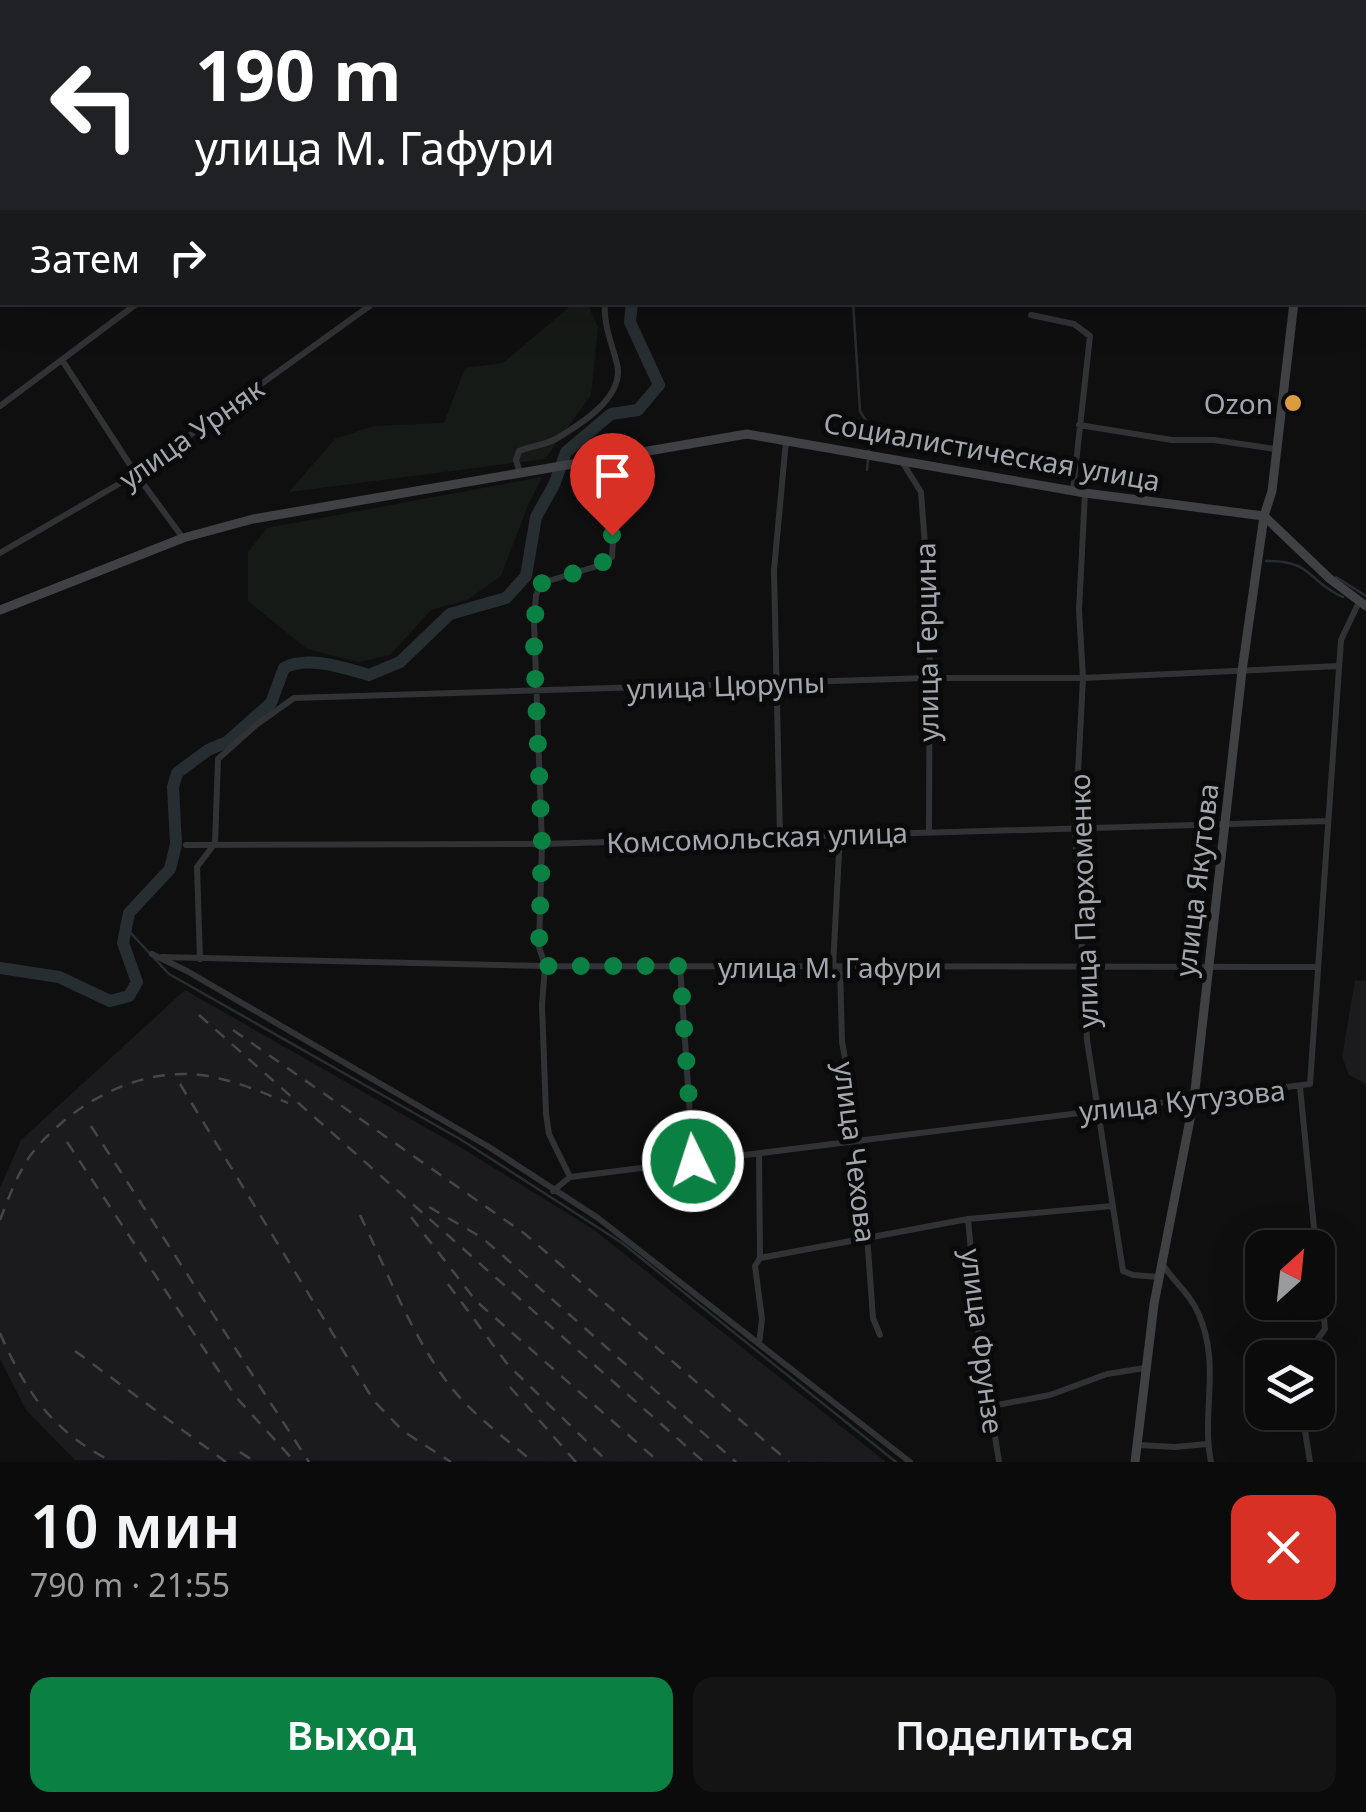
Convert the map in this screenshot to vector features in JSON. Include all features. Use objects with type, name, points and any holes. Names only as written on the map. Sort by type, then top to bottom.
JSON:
[{"type":"street","points":[[0,406],[135,305]]},
{"type":"street","name":"улица Урняк","points":[[0,553],[136,474],[371,305]]},
{"type":"street","points":[[520,473],[516,460],[519,451],[555,440],[602,406],[614,391],[617,365],[608,340],[605,305]]},
{"type":"street","name":"улица Якутова","points":[[1136,1462],[1159,1277],[1194,1100],[1242,671],[1264,516],[1272,492],[1294,305]]},
{"type":"street","points":[[1031,315],[1074,324],[1090,336],[1072,490]]},
{"type":"street","points":[[62,360],[183,538]]},
{"type":"street","points":[[1080,425],[1172,440],[1214,440],[1276,449]]},
{"type":"street","name":"Социалистическая улица","points":[[0,610],[183,538],[254,519],[747,434],[1085,493],[1264,516]]},
{"type":"street","points":[[780,836],[774,570],[786,440]]},
{"type":"street","points":[[553,1191],[570,1177],[549,1134],[546,1114],[542,1005],[545,966],[539,947],[542,844],[535,691],[536,595],[542,583],[594,567],[612,557],[618,456]]},
{"type":"street","name":"улица Герцина","points":[[900,459],[921,492],[930,612],[929,830]]},
{"type":"street","name":"улица Пархоменко","points":[[1085,493],[1079,610],[1083,678],[1075,830],[1087,1040],[1124,1271],[1159,1277]]},
{"type":"street","points":[[1264,516],[1330,580],[1363,604]]},
{"type":"street","name":"улица Кутузова","points":[[570,1177],[1310,1084],[1341,640],[1363,604]]},
{"type":"street","name":"улица Цюрупы","points":[[216,843],[218,759],[294,698],[928,678],[1083,678],[1339,666]]},
{"type":"street","name":"Комсомольская улица","points":[[186,844],[542,844],[1328,821]]},
{"type":"street","name":"улица Чехова","points":[[840,834],[837,967],[842,1042],[860,1139],[873,1318],[880,1335]]},
{"type":"street","points":[[200,960],[197,868],[216,843]]},
{"type":"street","points":[[152,954],[489,1148],[622,1234],[910,1462]]},
{"type":"street","name":"улица М. Гафури","points":[[162,957],[545,966],[1318,968]]},
{"type":"street","points":[[680,966],[693,1161]]},
{"type":"street","points":[[1300,1087],[1314,1230]]},
{"type":"street","points":[[759,1344],[762,1319],[755,1266],[760,1258],[760,1154]]},
{"type":"street","name":"улица Фрунзе","points":[[760,1258],[968,1219],[1112,1206]]},
{"type":"street","name":"улица Фрунзе","points":[[968,1219],[978,1328],[999,1462]]},
{"type":"street","points":[[1163,1265],[1188,1294],[1208,1338],[1212,1387],[1207,1444],[1211,1462]]},
{"type":"street","points":[[992,1406],[1050,1394],[1107,1374],[1145,1368]]},
{"type":"street","points":[[1305,1430],[1310,1462]]},
{"type":"street","points":[[1139,1445],[1207,1444]]},
{"type":"shaded area","points":[[572,305],[588,305],[598,327],[591,395],[545,459],[289,492],[335,439],[374,426],[444,423],[465,368],[503,363]]},
{"type":"shaded area","points":[[542,477],[501,576],[467,600],[431,610],[390,655],[359,662],[307,649],[248,601],[248,552],[267,528]]},
{"type":"shaded area","points":[[1366,979],[1366,1084],[1349,1075],[1342,1057],[1355,980]]},
{"type":"shaded area","points":[[185,990],[465,1150],[593,1229],[886,1462],[75,1460],[26,1410],[0,1359],[0,1188],[21,1140]]},
{"type":"waterway","points":[[0,968],[59,977],[110,1001],[129,996],[137,982],[123,943],[129,913],[170,869],[176,844],[173,787],[177,773],[208,750],[227,742],[271,703],[284,668],[315,663],[369,675],[400,662],[450,614],[506,598],[526,576],[536,517],[566,452],[611,414],[638,410],[659,385],[630,322],[632,305]]},
{"type":"waterway","points":[[853,305],[860,411],[871,429],[867,470]]},
{"type":"waterway","points":[[1266,561],[1302,568],[1343,597]]},
{"type":"waterway","points":[[1336,577],[1366,596]]},
{"type":"waterway","points":[[126,928],[169,974],[460,1139],[622,1243],[896,1462]]},
{"type":"railway","points":[[199,1015],[704,1462]]},
{"type":"railway","points":[[233,1030],[525,1234],[789,1462]]},
{"type":"railway","points":[[0,1220],[21,1171],[38,1146],[73,1114],[115,1089],[161,1076],[185,1074],[229,1081],[288,1103]]},
{"type":"railway","points":[[180,1084],[374,1401],[403,1431],[451,1462]]},
{"type":"railway","points":[[91,1126],[309,1462]]},
{"type":"railway","points":[[67,1142],[236,1397],[295,1462]]},
{"type":"railway","points":[[429,1207],[481,1237],[736,1462]]},
{"type":"railway","points":[[360,1215],[410,1322],[447,1382],[533,1462]]},
{"type":"railway","points":[[411,1217],[476,1301],[659,1462]]},
{"type":"railway","points":[[448,1284],[508,1365],[608,1462]]},
{"type":"railway","points":[[0,1333],[20,1374],[44,1409],[74,1438],[113,1462]]},
{"type":"railway","points":[[75,1351],[226,1462]]},
{"type":"railway","points":[[510,1387],[576,1462]]},
{"type":"railway","points":[[240,1452],[255,1462]]},
{"type":"place","name":"Ozon","points":[[1293,403]]},
{"type":"route","points":[[612,535],[612,557],[594,567],[542,583],[536,595],[534,676],[542,844],[539,947],[545,966],[680,966],[693,1161]]}]
